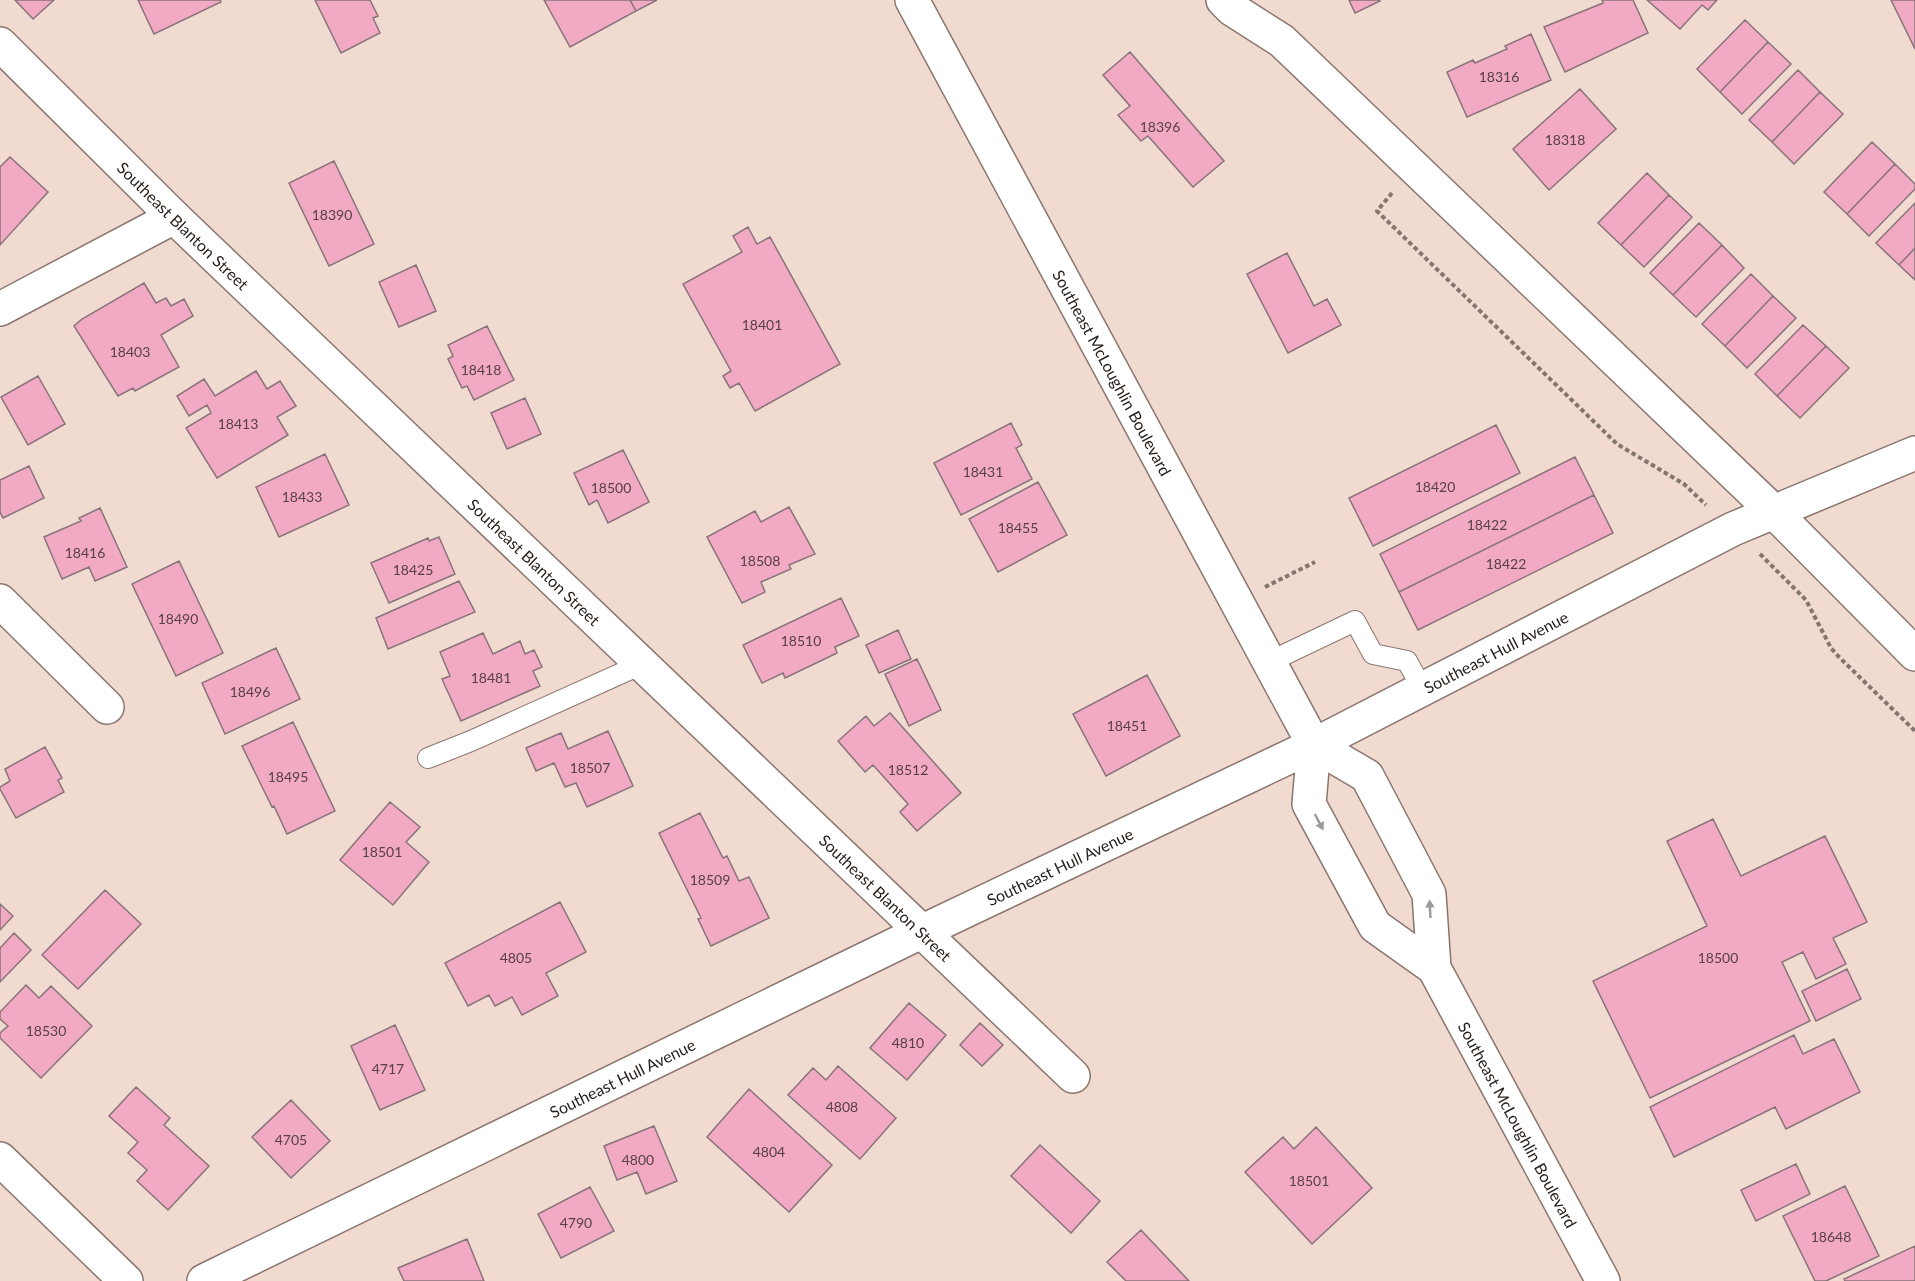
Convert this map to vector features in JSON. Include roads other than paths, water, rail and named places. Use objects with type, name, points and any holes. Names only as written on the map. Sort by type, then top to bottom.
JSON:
[{"type":"street","name":"Southeast McLoughlin Boulevard","points":[[912,0],[1314,745],[1367,776],[1429,894],[1434,968],[1604,1281]]},
{"type":"street","points":[[1223,0],[1232,9],[1282,41],[1774,512],[1915,654]]},
{"type":"street","name":"Southeast Blanton Street","points":[[0,44],[174,217],[1073,1076]]},
{"type":"street","points":[[0,309],[174,217]]},
{"type":"street","name":"Southeast Hull Avenue","points":[[204,1281],[923,931],[1314,745],[1733,529],[1915,453]]},
{"type":"street","points":[[0,601],[107,707]]},
{"type":"street","name":"Southeast McLoughlin Boulevard","points":[[1314,745],[1309,804],[1375,926],[1434,968]]},
{"type":"street","points":[[0,1159],[126,1281]]},
{"type":"lane","points":[[1269,662],[1355,621],[1373,654],[1407,661],[1423,690]]},
{"type":"lane","points":[[428,758],[642,664]]}]
